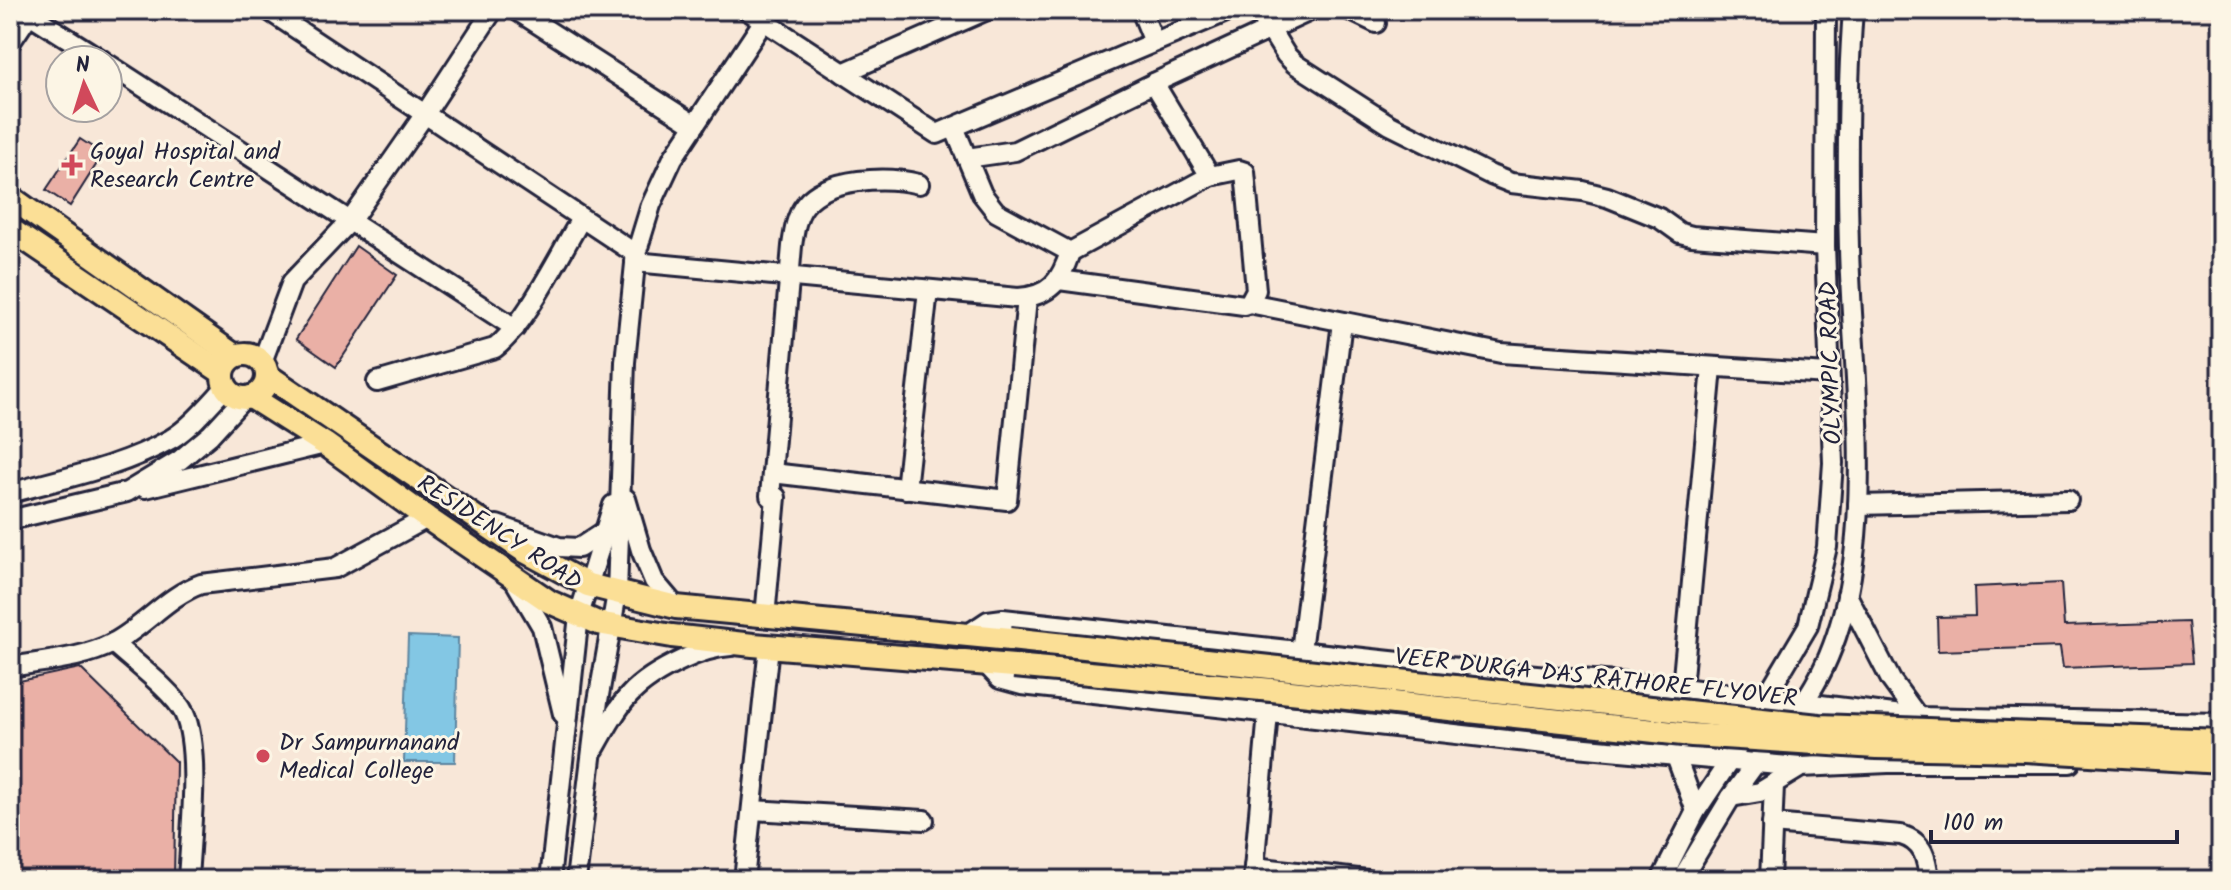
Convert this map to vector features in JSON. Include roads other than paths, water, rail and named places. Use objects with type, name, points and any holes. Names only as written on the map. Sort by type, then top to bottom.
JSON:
[{"type":"main road","name":"RESIDENCY ROAD","points":[[10,197],[236,382]]},
{"type":"main road","name":"RESIDENCY ROAD","points":[[10,229],[236,382],[550,602],[579,615],[613,626],[761,646],[985,663]]},
{"type":"main road","points":[[249,354],[264,368],[263,389],[236,382],[249,354]]},
{"type":"main road","name":"RESIDENCY ROAD","points":[[264,368],[523,550],[588,585],[676,607],[967,635]]},
{"type":"main road","name":"VEER DURGA DAS RATHORE FLYOVER","points":[[967,635],[1819,726],[2221,741]]},
{"type":"main road","name":"VEER DURGA DAS RATHORE FLYOVER","points":[[985,663],[1304,693],[1692,735],[1876,747],[2025,750],[2221,762]]},
{"type":"street","points":[[268,10],[636,258],[789,277],[1035,297],[1059,280],[1070,252],[1210,176],[1239,170],[1245,172],[1256,290],[1249,303]]},
{"type":"street","points":[[264,368],[292,282],[351,220],[493,10]]},
{"type":"street","points":[[516,10],[695,125]]},
{"type":"street","points":[[747,10],[768,16],[843,73],[937,134],[1231,10]]},
{"type":"street","points":[[843,73],[987,10]]},
{"type":"street","points":[[1141,10],[1154,42]]},
{"type":"street","points":[[1258,10],[1295,64],[1373,115],[1511,183],[1583,191],[1607,197],[1659,218],[1680,233],[1692,236],[1825,246]]},
{"type":"street","points":[[967,158],[1015,151],[1312,10]]},
{"type":"street","points":[[1349,10],[1376,23]]},
{"type":"street","name":"OLYMPIC ROAD","points":[[1661,880],[1696,811],[1732,760],[1808,626],[1827,547],[1833,463],[1825,246],[1826,10]]},
{"type":"street","name":"OLYMPIC ROAD","points":[[1681,880],[1731,797],[1803,704],[1819,677],[1847,595],[1855,551],[1859,468],[1849,246],[1853,10]]},
{"type":"street","points":[[10,43],[28,11],[78,44]]},
{"type":"street","points":[[576,880],[598,701],[617,593],[625,362],[636,258],[651,205],[673,158],[768,16]]},
{"type":"street","points":[[124,74],[515,328]]},
{"type":"street","points":[[1154,83],[1210,176]]},
{"type":"street","points":[[954,127],[982,194],[996,212],[1070,252]]},
{"type":"street","points":[[765,617],[776,497],[770,496],[789,277],[797,222],[808,201],[848,183],[874,179],[919,184]]},
{"type":"street","points":[[377,382],[495,348],[515,328],[581,219]]},
{"type":"street","points":[[1059,280],[1244,305],[1249,303],[1501,353],[1828,374]]},
{"type":"street","points":[[906,489],[928,290]]},
{"type":"street","points":[[772,473],[1007,500],[1027,298]]},
{"type":"street","points":[[1301,651],[1342,322]]},
{"type":"street","points":[[1682,688],[1712,368]]},
{"type":"street","points":[[127,492],[180,460],[210,435],[236,382]]},
{"type":"street","points":[[10,493],[108,466],[171,438],[236,382]]},
{"type":"street","points":[[10,520],[325,444]]},
{"type":"street","points":[[550,880],[579,615],[620,481]]},
{"type":"street","points":[[620,481],[654,581],[676,607]]},
{"type":"street","points":[[1858,505],[2068,500]]},
{"type":"street","points":[[476,517],[559,547],[579,548],[605,531]]},
{"type":"street","points":[[10,667],[96,651],[113,643],[182,591],[201,584],[335,568],[427,518]]},
{"type":"street","points":[[509,571],[542,627],[567,732]]},
{"type":"street","points":[[1847,595],[1891,680],[1918,717],[1909,764]]},
{"type":"street","points":[[967,635],[988,621],[1003,619],[1682,688],[1918,717],[2221,723]]},
{"type":"street","points":[[113,643],[172,698],[183,712],[190,734],[188,880]]},
{"type":"street","points":[[591,755],[613,715],[650,675],[690,656],[722,647],[761,646],[752,810],[744,880]]},
{"type":"street","points":[[985,663],[1000,679],[1022,685],[1553,745],[1801,767],[2059,762],[2221,771]]},
{"type":"street","points":[[1268,713],[1253,873],[1367,880]]},
{"type":"street","points":[[1675,754],[1696,811]]},
{"type":"street","points":[[1731,797],[1774,785],[1801,767]]},
{"type":"street","points":[[1770,880],[1774,785]]},
{"type":"street","points":[[752,810],[924,820]]},
{"type":"street","points":[[1772,824],[1912,838],[1921,846],[1929,880]]},
{"type":"water","points":[[408,636],[458,638],[455,762],[404,762]]},
{"type":"place","name":"Goyal Hospital and Research Centre","points":[[72,165]]},
{"type":"place","name":"Dr Sampurnanand Medical College","points":[[263,756]]}]
